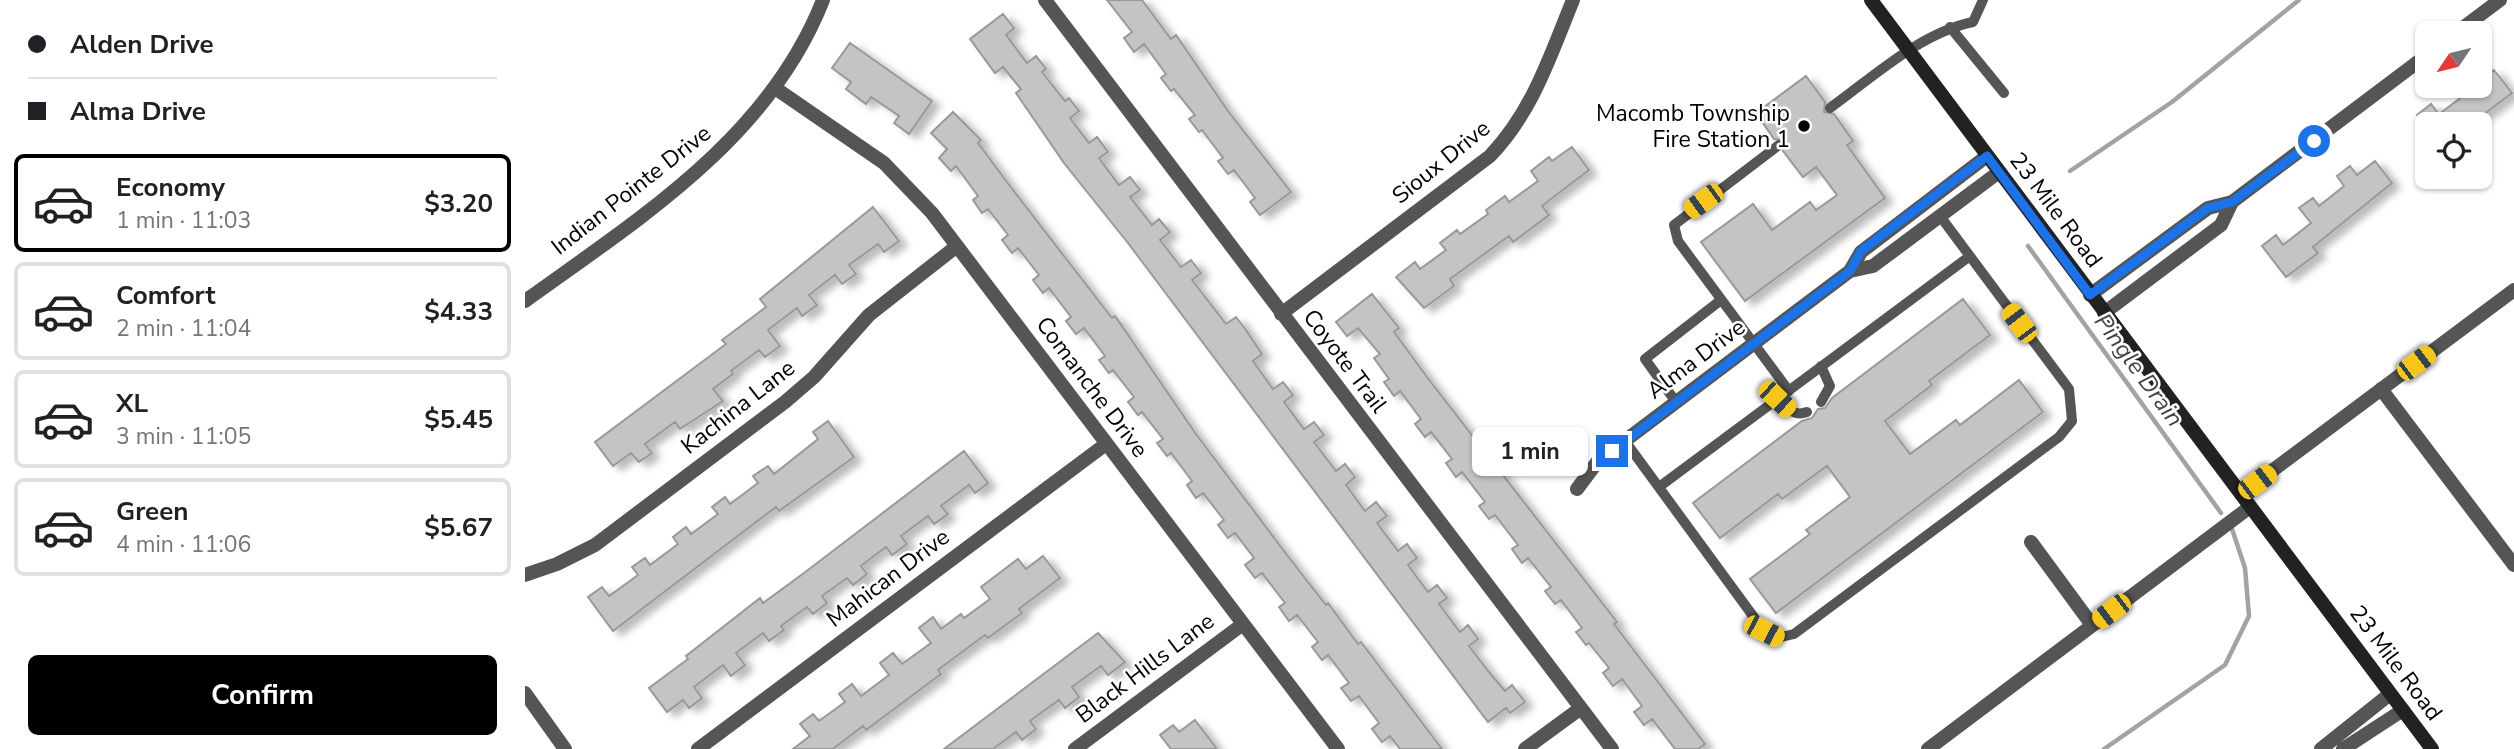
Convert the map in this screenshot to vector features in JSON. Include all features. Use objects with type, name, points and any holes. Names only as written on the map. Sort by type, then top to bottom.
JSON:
[{"type":"main road","name":"23 Mile Road","points":[[1871,0],[2432,749]]},
{"type":"street","name":"Indian Pointe Drive","points":[[525,301],[703,168],[740,132],[775,88],[823,0]]},
{"type":"street","name":"Coyote Trail","points":[[1045,0],[1612,749]]},
{"type":"street","name":"Sioux Drive","points":[[1281,314],[1490,156],[1505,140],[1530,105],[1573,0]]},
{"type":"street","points":[[2472,21],[2500,0]]},
{"type":"street","points":[[2090,295],[2208,208],[2232,202],[2415,64]]},
{"type":"street","name":"Comanche Drive","points":[[775,88],[899,176],[957,246],[1338,749]]},
{"type":"street","name":"Alma Drive","points":[[1577,489],[1598,461],[1850,271],[1861,251],[1987,156]]},
{"type":"street","name":"Alma Drive","points":[[1850,271],[1873,267],[1999,172]]},
{"type":"street","points":[[2104,313],[2221,225],[2232,202]]},
{"type":"street","name":"Kachina Lane","points":[[525,575],[557,564],[595,545],[785,402],[814,377],[869,314],[957,246]]},
{"type":"street","points":[[2241,494],[2514,290]]},
{"type":"street","points":[[2381,389],[2514,565]]},
{"type":"street","name":"Mahican Drive","points":[[698,749],[1106,444]]},
{"type":"street","points":[[1928,749],[2251,507]]},
{"type":"street","points":[[2031,542],[2092,625]]},
{"type":"street","name":"Black Hills Lane","points":[[1075,749],[1243,624]]},
{"type":"street","points":[[525,693],[565,749]]},
{"type":"street","points":[[2321,749],[2390,694]]},
{"type":"street","points":[[1525,749],[1581,708]]},
{"type":"street","points":[[2343,749],[2403,710]]},
{"type":"lane","points":[[1830,108],[1909,51],[1950,27],[1973,22],[1983,0]]},
{"type":"lane","points":[[1950,27],[2004,93]]},
{"type":"lane","points":[[1779,145],[1674,225],[1678,241],[1789,391]]},
{"type":"lane","points":[[1625,441],[1764,631],[1777,638],[1794,634],[2059,437],[2072,421],[2069,389],[1970,256],[1921,206]]},
{"type":"lane","points":[[1659,487],[1970,256]]},
{"type":"lane","points":[[1677,402],[1644,359],[1721,300]]},
{"type":"lane","points":[[1821,366],[1830,386],[1821,402]]},
{"type":"lane","points":[[1777,399],[1791,412],[1807,412]]},
{"type":"building","points":[[1107,0],[1142,0],[1171,39],[1176,35],[1228,111],[1291,192],[1260,215],[1250,202],[1255,198],[1234,170],[1228,174],[1218,161],[1223,158],[1202,130],[1199,132],[1189,119],[1195,115],[1174,89],[1171,91],[1161,78],[1166,74],[1144,44],[1134,52],[1124,38],[1132,32]]},
{"type":"building","points":[[1003,14],[1014,28],[1006,35],[1027,63],[1036,56],[1046,69],[1042,72],[1065,101],[1069,98],[1079,111],[1070,118],[1089,143],[1097,137],[1108,152],[1099,158],[1119,185],[1130,177],[1140,190],[1130,197],[1152,225],[1159,219],[1170,232],[1160,240],[1181,267],[1191,260],[1201,273],[1192,280],[1226,324],[1236,317],[1246,330],[1262,354],[1253,361],[1273,389],[1283,382],[1293,395],[1284,402],[1304,429],[1314,422],[1324,435],[1314,442],[1336,471],[1345,464],[1355,477],[1346,485],[1365,511],[1376,502],[1387,516],[1377,523],[1398,551],[1407,544],[1417,558],[1408,565],[1428,592],[1437,585],[1447,598],[1439,604],[1460,632],[1468,625],[1478,639],[1469,646],[1505,691],[1512,685],[1525,702],[1510,713],[1506,708],[1488,722],[1128,243],[1064,163],[1016,93],[1021,89],[1003,67],[995,73],[970,39]]},
{"type":"building","points":[[850,43],[932,101],[909,134],[894,123],[899,116],[871,97],[866,104],[846,89],[851,82],[832,68]]},
{"type":"building","points":[[2494,70],[2512,93],[2487,112],[2442,112],[2460,98],[2492,98]]},
{"type":"building","points":[[1806,76],[1825,102],[1824,112],[1834,114],[1853,141],[1847,145],[1885,198],[1745,301],[1701,242],[1753,204],[1772,230],[1810,202],[1816,210],[1837,195],[1816,167],[1803,177],[1783,151],[1785,141],[1774,139],[1756,113]]},
{"type":"building","points":[[2431,104],[2437,112],[2421,112]]},
{"type":"building","points":[[953,112],[981,140],[978,143],[1112,318],[1115,316],[1196,434],[1287,555],[1326,605],[1328,603],[1358,644],[1361,642],[1442,749],[1400,749],[1390,736],[1382,742],[1372,729],[1379,723],[1359,696],[1351,701],[1341,688],[1349,683],[1328,655],[1322,660],[1312,647],[1318,642],[1297,615],[1289,621],[1279,607],[1285,603],[1262,573],[1255,578],[1245,565],[1254,558],[1235,533],[1228,538],[1218,525],[1224,520],[1203,493],[1196,498],[1187,485],[1192,481],[1171,453],[1167,456],[1157,443],[1163,439],[1142,412],[1138,415],[1128,402],[1134,397],[1113,370],[1109,373],[1099,360],[1105,356],[1084,328],[1076,334],[1066,321],[1071,317],[1049,288],[1043,293],[1033,280],[1039,275],[1018,248],[1012,253],[1002,240],[1008,235],[988,209],[982,213],[973,200],[978,196],[956,166],[951,171],[939,158],[947,149],[931,133]]},
{"type":"building","points":[[1572,147],[1589,170],[1542,206],[1549,215],[1513,242],[1509,236],[1450,279],[1454,286],[1424,308],[1396,277],[1415,262],[1420,269],[1446,250],[1440,243],[1457,230],[1460,234],[1488,214],[1486,210],[1505,196],[1509,202],[1538,181],[1531,171],[1549,157],[1552,161]]},
{"type":"building","points":[[2375,161],[2392,183],[2313,247],[2318,253],[2286,277],[2262,246],[2276,235],[2283,245],[2311,223],[2299,208],[2313,198],[2319,206],[2344,186],[2337,176],[2350,166],[2357,175]]},
{"type":"building","points":[[873,207],[899,241],[884,252],[878,244],[849,265],[856,274],[842,284],[835,275],[809,295],[817,305],[802,316],[797,308],[768,330],[780,346],[765,357],[759,350],[731,371],[733,374],[713,389],[723,401],[680,429],[675,422],[645,444],[652,453],[639,462],[631,453],[613,466],[595,442],[726,344],[722,340],[766,307],[760,299]]},
{"type":"building","points":[[1372,294],[1399,328],[1394,332],[1430,381],[1617,622],[1614,624],[1705,744],[1698,749],[1675,749],[1652,719],[1644,725],[1634,712],[1642,706],[1622,679],[1613,686],[1603,673],[1609,668],[1589,643],[1586,645],[1576,632],[1582,628],[1561,600],[1555,604],[1545,591],[1551,587],[1528,558],[1522,563],[1512,549],[1518,545],[1495,515],[1489,519],[1479,506],[1485,502],[1462,472],[1456,477],[1446,463],[1452,459],[1431,432],[1425,437],[1415,424],[1421,419],[1400,391],[1394,396],[1384,382],[1389,379],[1374,358],[1380,354],[1358,328],[1347,336],[1336,322]]},
{"type":"building","points":[[1963,299],[1990,335],[1929,381],[1932,385],[1885,421],[1910,454],[1956,420],[1960,425],[2019,380],[2043,412],[1776,613],[1750,579],[1810,534],[1806,530],[1850,497],[1827,466],[1782,499],[1778,494],[1720,538],[1693,503],[1802,421],[1812,418],[1818,409],[1825,408],[1832,398]]},
{"type":"building","points":[[828,421],[854,457],[779,511],[776,507],[613,631],[588,597],[602,587],[609,596],[638,575],[632,567],[645,558],[650,565],[678,544],[673,537],[686,527],[691,534],[718,514],[712,507],[725,497],[730,504],[758,483],[753,476],[768,466],[774,474],[818,439],[813,432]]},
{"type":"building","points":[[964,451],[988,483],[975,493],[969,485],[941,506],[948,514],[934,524],[928,516],[901,536],[907,544],[892,555],[886,547],[861,566],[867,574],[853,585],[847,578],[822,596],[827,603],[813,614],[807,607],[781,626],[784,630],[769,641],[763,633],[736,653],[745,665],[731,676],[723,665],[694,687],[702,698],[689,708],[683,700],[667,712],[649,688],[760,598],[763,603]]},
{"type":"building","points":[[1043,556],[1060,578],[1019,609],[1022,613],[988,638],[985,635],[938,670],[941,674],[866,730],[863,726],[833,749],[793,749],[810,736],[800,724],[813,714],[819,721],[845,702],[839,694],[852,684],[861,696],[889,675],[880,663],[893,653],[902,664],[931,643],[919,628],[933,617],[941,629],[961,614],[964,618],[990,599],[981,587],[1018,559],[1026,569]]},
{"type":"building","points":[[1098,633],[1125,662],[1108,675],[1101,666],[1072,687],[1079,697],[1065,708],[1059,700],[1030,721],[1036,729],[1022,740],[1016,732],[993,749],[944,749]]},
{"type":"building","points":[[1195,720],[1217,749],[1171,749],[1160,735],[1173,725],[1179,732]]},
{"type":"waterway","name":"Pingle Drain","points":[[2070,171],[2172,102],[2299,0]]},
{"type":"waterway","name":"Pingle Drain","points":[[2028,246],[2221,513]]},
{"type":"waterway","name":"Pingle Drain","points":[[2104,749],[2225,665],[2249,616],[2245,568],[2232,529]]},
{"type":"place","name":"Macomb Township Fire Station 1","points":[[1804,126]]},
{"type":"route","points":[[1612,451],[1850,271],[1861,251],[1987,156],[2090,295],[2208,208],[2232,202],[2314,141]]}]
